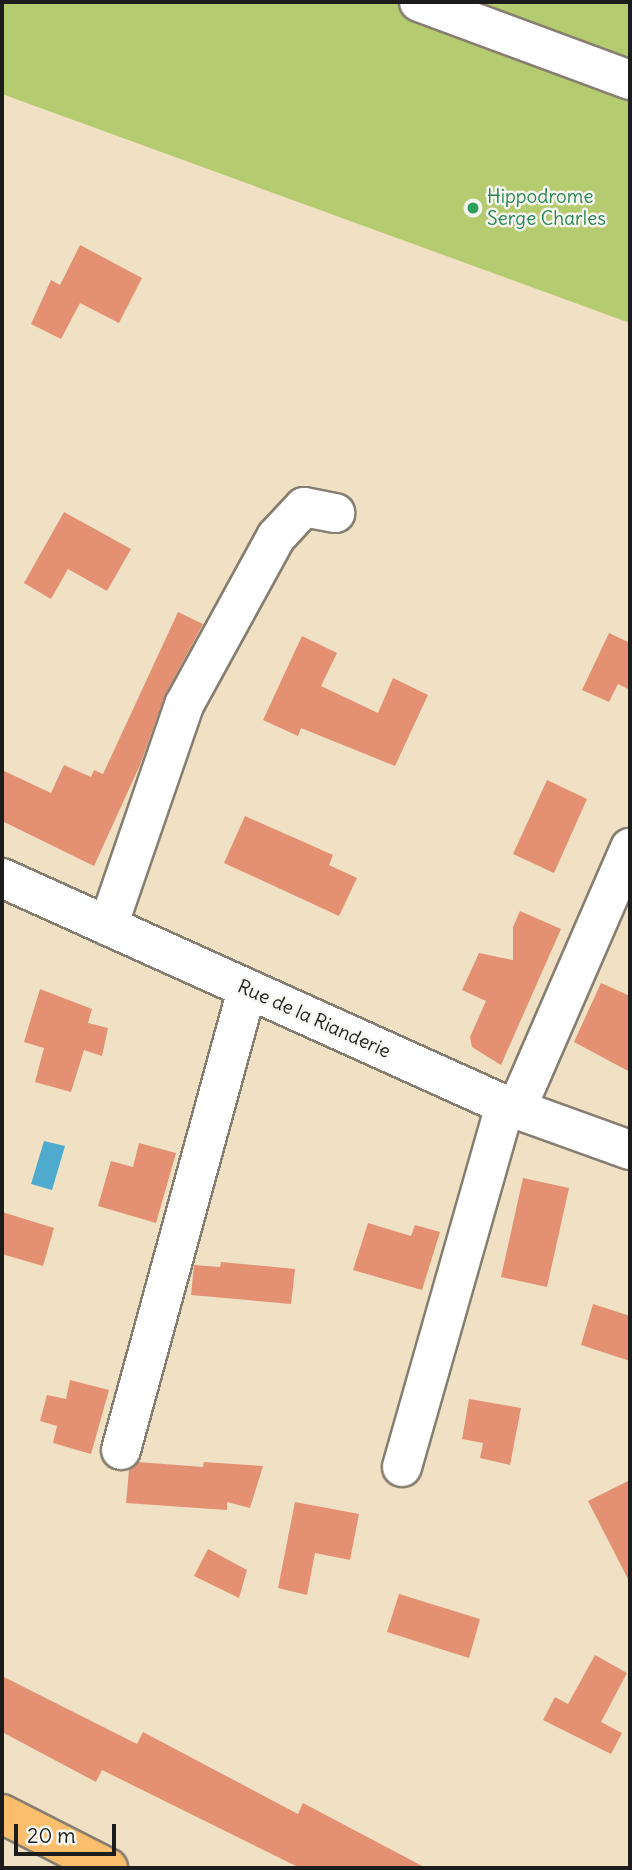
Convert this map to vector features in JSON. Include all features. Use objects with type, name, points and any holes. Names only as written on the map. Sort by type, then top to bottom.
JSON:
[{"type":"main road","points":[[2,1814],[108,1868]]},
{"type":"street","points":[[419,2],[630,79]]},
{"type":"street","points":[[108,926],[184,705],[276,537],[304,507],[335,513]]},
{"type":"street","points":[[402,1467],[510,1107],[630,848]]},
{"type":"street","name":"Rue de la Rianderie","points":[[2,878],[510,1107],[630,1150]]},
{"type":"street","points":[[121,1450],[247,989]]},
{"type":"green space","name":"Hippodrome Serge Charles","points":[[2,2],[630,2],[630,323],[2,94]]},
{"type":"water","points":[[44,1141],[65,1146],[52,1190],[31,1184]]},
{"type":"building","points":[[80,245],[142,278],[119,323],[80,303],[61,339],[31,324],[51,280],[60,285]]},
{"type":"building","points":[[64,512],[131,549],[107,591],[68,569],[51,599],[24,583]]},
{"type":"building","points":[[178,612],[203,624],[165,695],[140,765],[94,866],[2,821],[2,770],[51,793],[64,765],[91,777],[94,770],[103,774]]},
{"type":"building","points":[[609,633],[630,643],[630,690],[618,684],[609,702],[582,690]]},
{"type":"building","points":[[302,636],[337,653],[321,686],[378,713],[393,678],[428,695],[395,766],[301,728],[298,736],[263,720]]},
{"type":"building","points":[[547,780],[587,799],[554,873],[513,854]]},
{"type":"building","points":[[245,816],[333,855],[329,865],[357,878],[339,916],[224,863]]},
{"type":"building","points":[[520,911],[561,929],[501,1065],[472,1047],[470,1037],[486,1001],[462,990],[479,953],[513,960],[513,927]]},
{"type":"building","points":[[601,983],[630,996],[630,1072],[574,1042]]},
{"type":"building","points":[[40,989],[92,1009],[88,1023],[108,1028],[102,1056],[84,1050],[71,1092],[35,1082],[44,1048],[24,1042]]},
{"type":"building","points":[[139,1143],[176,1153],[156,1223],[98,1206],[111,1161],[133,1167]]},
{"type":"building","points":[[523,1178],[569,1188],[547,1287],[501,1277]]},
{"type":"building","points":[[2,1212],[54,1228],[43,1266],[2,1254]]},
{"type":"building","points":[[368,1223],[411,1236],[415,1225],[440,1232],[422,1290],[353,1270]]},
{"type":"building","points":[[221,1262],[295,1269],[291,1304],[191,1295],[194,1265],[220,1267]]},
{"type":"building","points":[[593,1304],[630,1316],[630,1361],[581,1345]]},
{"type":"building","points":[[70,1380],[109,1390],[91,1454],[53,1443],[57,1426],[40,1421],[47,1395],[66,1399]]},
{"type":"building","points":[[469,1399],[521,1408],[510,1465],[480,1458],[483,1443],[462,1439]]},
{"type":"building","points":[[138,1462],[203,1467],[204,1462],[263,1466],[250,1508],[227,1502],[227,1510],[126,1503],[129,1470]]},
{"type":"building","points":[[630,1480],[630,1583],[588,1501]]},
{"type":"building","points":[[295,1502],[359,1514],[350,1560],[315,1553],[307,1595],[278,1588]]},
{"type":"building","points":[[208,1549],[247,1570],[239,1598],[194,1576]]},
{"type":"building","points":[[399,1594],[480,1619],[469,1658],[387,1632]]},
{"type":"building","points":[[595,1655],[627,1673],[601,1722],[622,1733],[611,1754],[543,1720],[555,1697],[568,1704]]},
{"type":"building","points":[[2,1676],[137,1744],[143,1732],[298,1814],[303,1803],[426,1868],[300,1868],[102,1770],[96,1782],[2,1732]]},
{"type":"place","name":"Hippodrome Serge Charles","points":[[473,208]]}]
